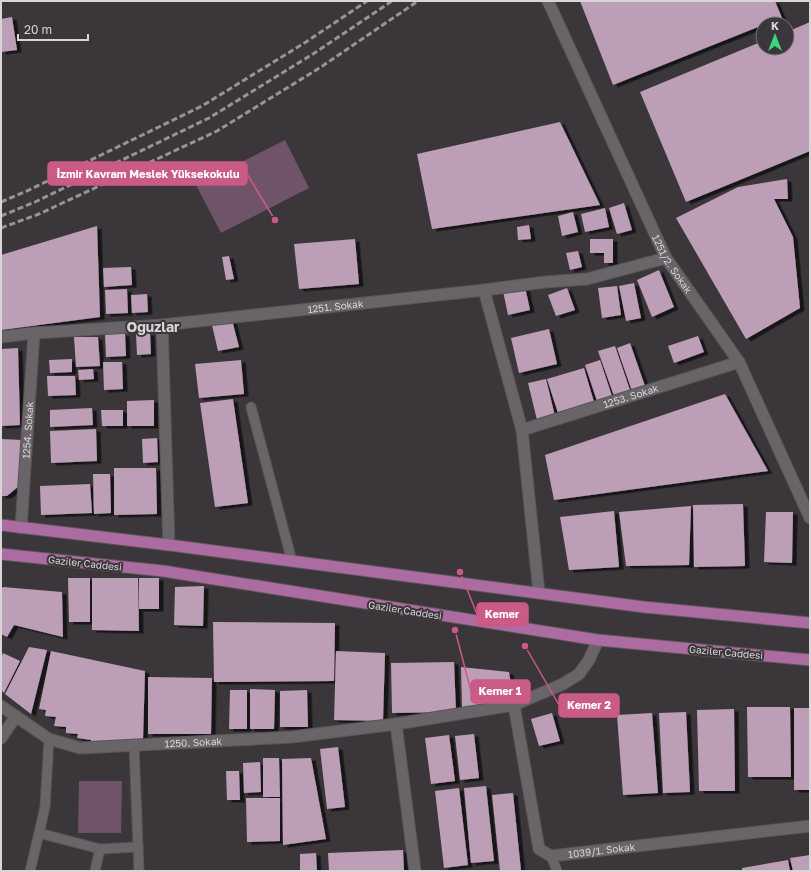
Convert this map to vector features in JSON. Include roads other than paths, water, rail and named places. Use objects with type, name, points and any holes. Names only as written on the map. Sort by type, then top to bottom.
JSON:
[{"type":"main road","points":[[1,525],[169,545],[644,607],[810,623]]},
{"type":"main road","name":"Gaziler Caddesi","points":[[1,554],[162,571],[598,640],[810,660]]},
{"type":"street","name":"1251/2. Sokak","points":[[548,1],[666,258],[739,362],[810,518]]},
{"type":"street","name":"1251. Sokak","points":[[1,337],[34,333],[162,325],[545,282],[587,279],[666,258]]},
{"type":"street","points":[[484,290],[522,430],[539,593]]},
{"type":"street","points":[[162,325],[169,545]]},
{"type":"street","name":"1254. Sokak","points":[[21,528],[34,333]]},
{"type":"street","name":"1253. Sokak","points":[[522,430],[739,362]]},
{"type":"street","name":"1250. Sokak","points":[[1,706],[49,739],[80,748],[292,737],[396,724],[514,705],[563,684],[579,674],[589,660],[598,640]]},
{"type":"street","points":[[514,705],[539,849],[551,856]]},
{"type":"street","points":[[1,738],[16,716]]},
{"type":"street","points":[[396,724],[415,871]]},
{"type":"street","name":"1039/1. Sokak","points":[[551,856],[810,826]]},
{"type":"lane","points":[[251,407],[292,561]]},
{"type":"lane","points":[[30,871],[45,807],[49,739]]},
{"type":"lane","points":[[134,745],[139,871]]},
{"type":"lane","points":[[39,833],[100,849],[138,847]]},
{"type":"lane","points":[[95,871],[100,849]]},
{"type":"lane","points":[[551,856],[557,871]]},
{"type":"railway","points":[[1,202],[29,190],[202,106],[306,42],[367,1]]},
{"type":"railway","points":[[1,216],[35,202],[209,118],[313,54],[392,1]]},
{"type":"railway","points":[[1,228],[39,214],[217,131],[321,67],[418,1]]},
{"type":"place","name":"İzmir Kavram Meslek Yüksekokulu","points":[[275,220]]},
{"type":"place","name":"Kemer","points":[[460,572]]},
{"type":"place","name":"Kemer 1","points":[[455,630]]},
{"type":"place","name":"Kemer 2","points":[[525,646]]},
{"type":"district","name":"Oğuzlar","points":[[153,326]]}]
